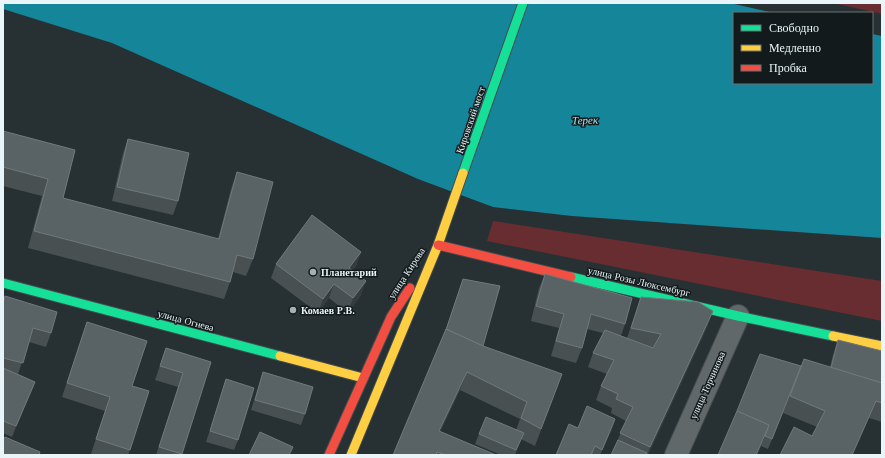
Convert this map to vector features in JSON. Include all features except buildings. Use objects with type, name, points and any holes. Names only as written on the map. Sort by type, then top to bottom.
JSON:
[{"type":"street","name":"Кировский мост","points":[[438,245],[522,3]]},
{"type":"street","name":"улица Розы Люксембург","points":[[438,245],[738,316],[882,346]]},
{"type":"street","name":"улица Кирова","points":[[329,455],[391,317],[438,245]]},
{"type":"street","name":"улица Кирова","points":[[351,455],[438,245]]},
{"type":"street","name":"улица Огнева","points":[[3,284],[364,378]]},
{"type":"street","name":"улица Торчинова","points":[[676,455],[738,316]]},
{"type":"shaded area","points":[[833,3],[882,3],[882,14]]},
{"type":"shaded area","points":[[493,221],[882,281],[882,321],[487,241]]},
{"type":"water","name":"Терек","points":[[3,3],[730,3],[770,12],[733,12],[733,84],[873,84],[873,34],[882,36],[882,238],[572,216],[493,207],[418,179],[112,43],[3,9]]},
{"type":"traffic: fast","points":[[463,173],[523,3]]},
{"type":"traffic: fast","points":[[571,277],[738,316],[833,336]]},
{"type":"traffic: fast","points":[[3,283],[280,356]]},
{"type":"traffic: slow","points":[[351,455],[438,245],[463,173]]},
{"type":"traffic: slow","points":[[833,336],[882,346]]},
{"type":"traffic: slow","points":[[280,356],[363,378]]},
{"type":"traffic: jam","points":[[438,245],[571,277]]},
{"type":"traffic: jam","points":[[329,455],[391,317],[410,288]]},
{"type":"place","name":"Планетарий","points":[[313,272]]},
{"type":"place","name":"Комаев Р.В.","points":[[293,310]]}]
